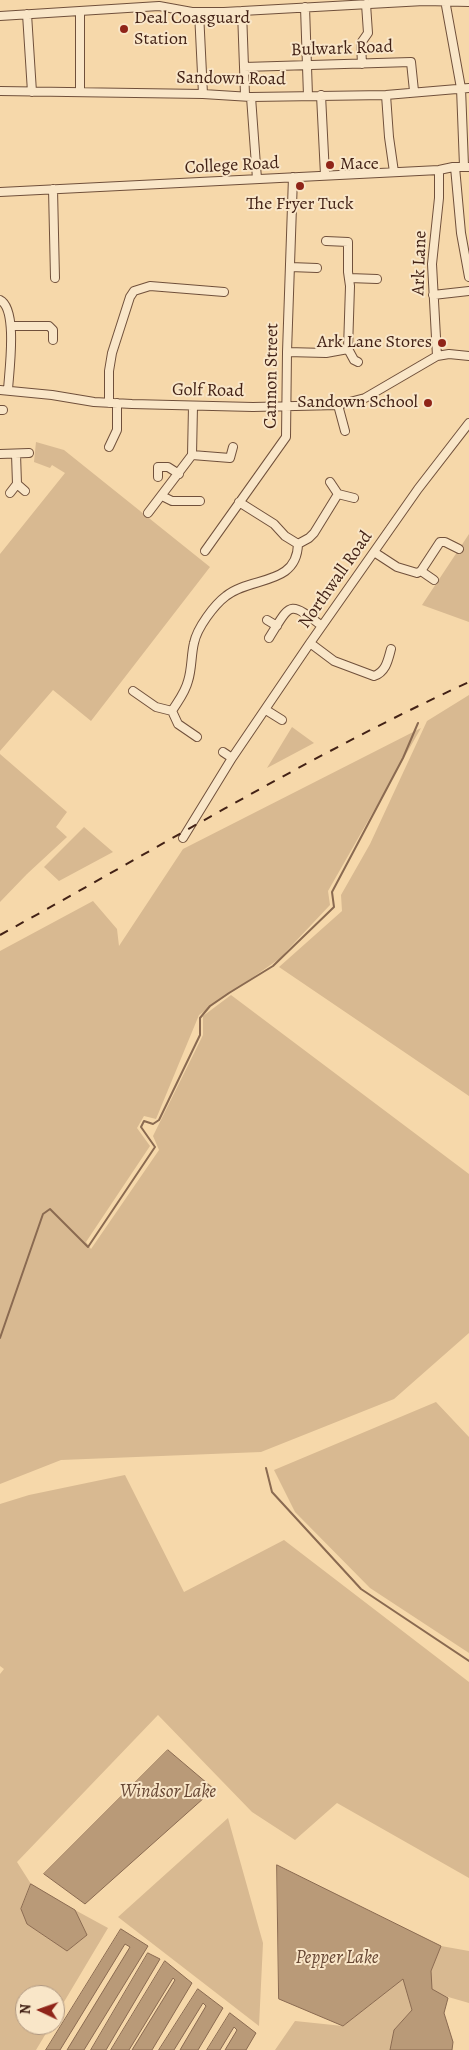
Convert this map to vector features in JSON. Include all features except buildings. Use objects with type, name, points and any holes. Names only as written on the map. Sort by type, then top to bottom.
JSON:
[{"type":"street","points":[[445,0],[465,88],[467,167]]},
{"type":"street","points":[[0,16],[159,6],[199,12],[445,0],[469,2]]},
{"type":"street","points":[[362,64],[361,43],[368,33],[366,4]]},
{"type":"street","points":[[305,7],[308,96]]},
{"type":"street","points":[[242,11],[244,67],[257,179]]},
{"type":"street","points":[[80,12],[80,92]]},
{"type":"street","points":[[199,12],[203,94]]},
{"type":"street","points":[[27,14],[32,92]]},
{"type":"street","name":"Bulwark Road","points":[[244,67],[411,62],[414,91]]},
{"type":"street","name":"Sandown Road","points":[[0,91],[308,96],[386,95],[414,91],[465,88]]},
{"type":"street","points":[[321,95],[325,175]]},
{"type":"street","points":[[386,95],[394,172]]},
{"type":"street","points":[[455,166],[461,234],[469,277]]},
{"type":"street","name":"College Road","points":[[0,192],[439,170],[455,166],[467,167]]},
{"type":"street","name":"Ark Lane","points":[[437,356],[432,264],[439,170]]},
{"type":"street","name":"Cannon Street","points":[[206,551],[286,438],[293,177]]},
{"type":"street","points":[[53,189],[55,278]]},
{"type":"street","points":[[326,241],[348,242],[350,286],[348,349],[354,360],[358,362]]},
{"type":"street","points":[[290,267],[317,268]]},
{"type":"street","points":[[349,278],[378,279]]},
{"type":"street","points":[[109,448],[117,430],[109,371],[112,353],[134,291],[150,286],[224,292]]},
{"type":"street","points":[[433,295],[469,292]]},
{"type":"street","points":[[0,300],[4,302],[9,310],[11,326],[4,390]]},
{"type":"street","points":[[11,326],[49,326],[52,330],[53,340]]},
{"type":"street","points":[[287,352],[332,353],[348,349]]},
{"type":"street","points":[[437,356],[449,354],[469,356]]},
{"type":"street","name":"Golf Road","points":[[4,390],[113,403],[193,406],[338,405],[365,398],[437,356]]},
{"type":"street","points":[[338,405],[345,431]]},
{"type":"street","points":[[148,513],[192,456],[193,406]]},
{"type":"street","name":"Northwall Road","points":[[183,838],[232,758],[310,643],[418,489],[469,423]]},
{"type":"street","points":[[192,456],[230,458],[233,447]]},
{"type":"street","points":[[0,454],[30,453]]},
{"type":"street","points":[[10,493],[17,484],[16,454]]},
{"type":"street","points":[[158,477],[158,467],[168,467],[179,474]]},
{"type":"street","points":[[330,482],[338,494],[354,498]]},
{"type":"street","points":[[17,484],[25,491]]},
{"type":"street","points":[[298,544],[309,538],[314,532],[338,494]]},
{"type":"street","points":[[162,496],[172,501],[200,501]]},
{"type":"street","points":[[239,502],[274,524],[285,536],[298,544]]},
{"type":"street","points":[[421,572],[440,542],[445,542],[460,549]]},
{"type":"street","points":[[172,711],[184,693],[189,680],[193,645],[200,626],[226,596],[238,588],[275,578],[286,571],[295,561],[298,544]]},
{"type":"street","points":[[374,552],[397,567],[421,572],[434,580]]},
{"type":"street","points":[[269,638],[288,610],[294,608],[300,609],[322,626]]},
{"type":"street","points":[[267,620],[277,626]]},
{"type":"street","points":[[310,643],[334,661],[374,676],[379,675],[385,669],[391,649]]},
{"type":"street","points":[[184,644],[193,645]]},
{"type":"street","points":[[133,691],[156,706],[172,711],[178,724],[192,728],[197,737]]},
{"type":"street","points":[[134,704],[140,697]]},
{"type":"street","points":[[266,710],[282,720]]},
{"type":"street","points":[[223,752],[232,758]]},
{"type":"shaded area","points":[[36,442],[64,450],[210,567],[91,721],[53,690],[0,751],[0,554],[65,473],[52,465],[50,468],[34,462]]},
{"type":"shaded area","points":[[469,534],[469,622],[422,605]]},
{"type":"shaded area","points":[[469,695],[469,1096],[279,967],[342,911],[341,895],[370,844],[427,721]]},
{"type":"shaded area","points":[[292,727],[314,743],[267,768]]},
{"type":"shaded area","points":[[421,728],[328,891],[330,905],[279,959],[199,1015],[156,1119],[144,1116],[137,1128],[150,1146],[86,1242],[91,1249],[159,1150],[153,1136],[203,1035],[203,1016],[231,995],[469,1174],[469,1333],[394,1399],[261,1452],[61,1460],[0,1484],[0,951],[93,901],[117,929],[119,946],[183,849]]},
{"type":"shaded area","points":[[0,754],[67,812],[56,827],[67,837],[0,902]]},
{"type":"shaded area","points":[[84,827],[113,852],[59,881],[44,867]]},
{"type":"shaded area","points":[[436,1402],[469,1437],[469,1653],[370,1588],[295,1512],[274,1470]]},
{"type":"shaded area","points":[[125,1475],[184,1592],[284,1540],[469,1682],[469,1878],[337,1803],[295,1840],[252,1812],[158,1715],[17,1862],[31,1884],[21,1909],[27,1924],[67,1951],[87,1935],[75,1910],[108,1928],[65,2000],[65,1985],[15,1985],[15,2035],[45,2035],[36,2050],[0,2050],[0,1674],[4,1669],[0,1666],[0,1504],[29,1495]]},
{"type":"shaded area","points":[[228,1818],[263,1943],[259,2026],[118,1917]]},
{"type":"shaded area","points":[[441,1946],[469,1951],[469,2003],[431,1992],[431,1971]]},
{"type":"shaded area","points":[[404,1978],[412,2010],[394,2030],[390,2050],[275,2050],[295,2021],[343,2026]]},
{"type":"water","name":"Windsor Lake","points":[[168,1750],[214,1789],[85,1904],[44,1874]]},
{"type":"water","name":"Pepper Lake","points":[[277,1865],[441,1946],[431,1971],[432,1989],[448,1998],[444,2013],[453,2042],[452,2050],[390,2050],[394,2030],[412,2010],[403,1979],[343,2026],[279,1999]]},
{"type":"water","points":[[31,1884],[75,1910],[87,1935],[67,1951],[27,1924],[21,1909]]},
{"type":"water","points":[[121,1929],[148,1946],[84,2050],[67,2050],[130,1947],[125,1944],[60,2050],[46,2050],[55,2035],[65,2035],[65,2019]]},
{"type":"water","points":[[148,1953],[160,1959],[106,2050],[91,2050]]},
{"type":"water","points":[[165,1961],[192,1983],[152,2050],[132,2050],[175,1980],[173,1978],[129,2050],[111,2050]]},
{"type":"water","points":[[198,1989],[223,2008],[198,2050],[180,2050],[206,2006],[203,2003],[174,2050],[159,2050]]},
{"type":"water","points":[[230,2013],[256,2033],[246,2050],[225,2050],[237,2030],[234,2027],[220,2050],[207,2050]]},
{"type":"waterway","points":[[0,1338],[43,1214],[50,1209],[88,1247],[155,1147],[141,1127],[144,1121],[153,1124],[159,1120],[200,1035],[200,1018],[210,1006],[273,966],[334,907],[332,892],[403,758],[418,723]]},
{"type":"waterway","points":[[266,1468],[272,1492],[361,1589],[469,1661]]},
{"type":"railway","points":[[0,935],[291,772],[469,682]]},
{"type":"place","name":"Deal Coasguard Station","points":[[124,29]]},
{"type":"place","name":"Mace","points":[[330,165]]},
{"type":"place","name":"The Fryer Tuck","points":[[300,186]]},
{"type":"place","name":"Ark Lane Stores","points":[[442,343]]},
{"type":"place","name":"Sandown School","points":[[428,403]]}]
